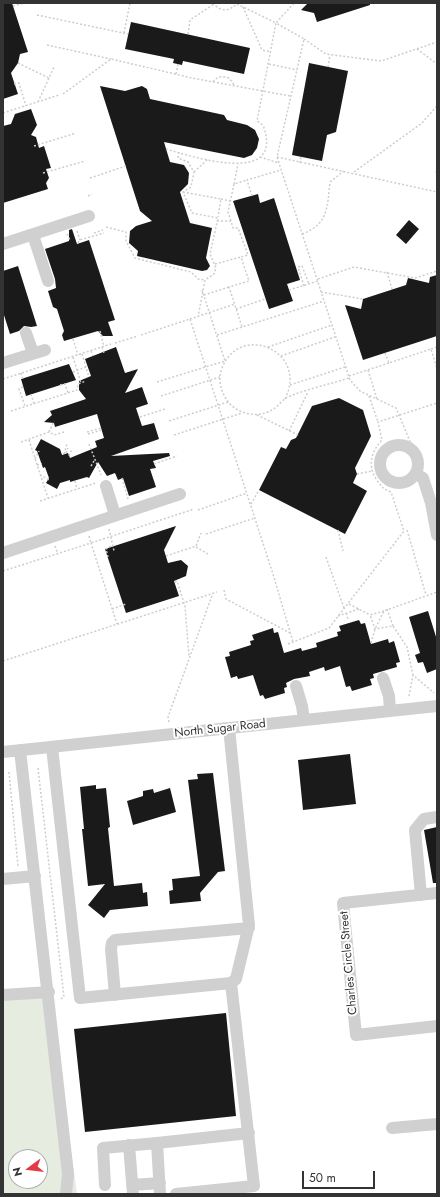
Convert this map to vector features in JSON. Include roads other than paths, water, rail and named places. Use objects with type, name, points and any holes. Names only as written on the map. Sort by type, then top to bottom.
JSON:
[{"type":"street","points":[[3,244],[89,216]]},
{"type":"street","points":[[33,234],[48,281]]},
{"type":"street","points":[[26,333],[33,353]]},
{"type":"street","points":[[3,363],[44,350]]},
{"type":"street","points":[[397,444],[404,445],[414,452],[418,460],[416,474],[406,482],[394,483],[383,475],[379,464],[382,453],[387,448],[397,444]]},
{"type":"street","points":[[416,474],[423,478],[437,529],[437,535]]},
{"type":"street","points":[[103,482],[115,515]]},
{"type":"street","points":[[3,553],[180,494]]},
{"type":"street","points":[[383,678],[390,711]]},
{"type":"street","points":[[296,686],[302,706],[304,720]]},
{"type":"street","name":"North Sugar Road","points":[[3,752],[437,706]]},
{"type":"street","points":[[52,747],[80,998],[115,995],[231,982],[236,979],[249,928],[229,728]]},
{"type":"street","points":[[20,750],[35,876],[52,997],[68,1174],[66,1194]]},
{"type":"street","points":[[421,895],[415,830],[424,819],[437,817]]},
{"type":"street","points":[[3,879],[35,876]]},
{"type":"street","name":"Charles Circle Street","points":[[437,893],[343,903],[356,1035],[437,1026]]},
{"type":"street","points":[[115,995],[112,943],[115,940],[249,928]]},
{"type":"street","points":[[176,1194],[254,1186],[231,982]]},
{"type":"street","points":[[3,995],[52,997]]},
{"type":"street","points":[[392,1128],[437,1124]]},
{"type":"street","points":[[105,1185],[103,1148],[249,1133]]},
{"type":"street","points":[[129,1145],[133,1190],[160,1189],[157,1143]]}]
